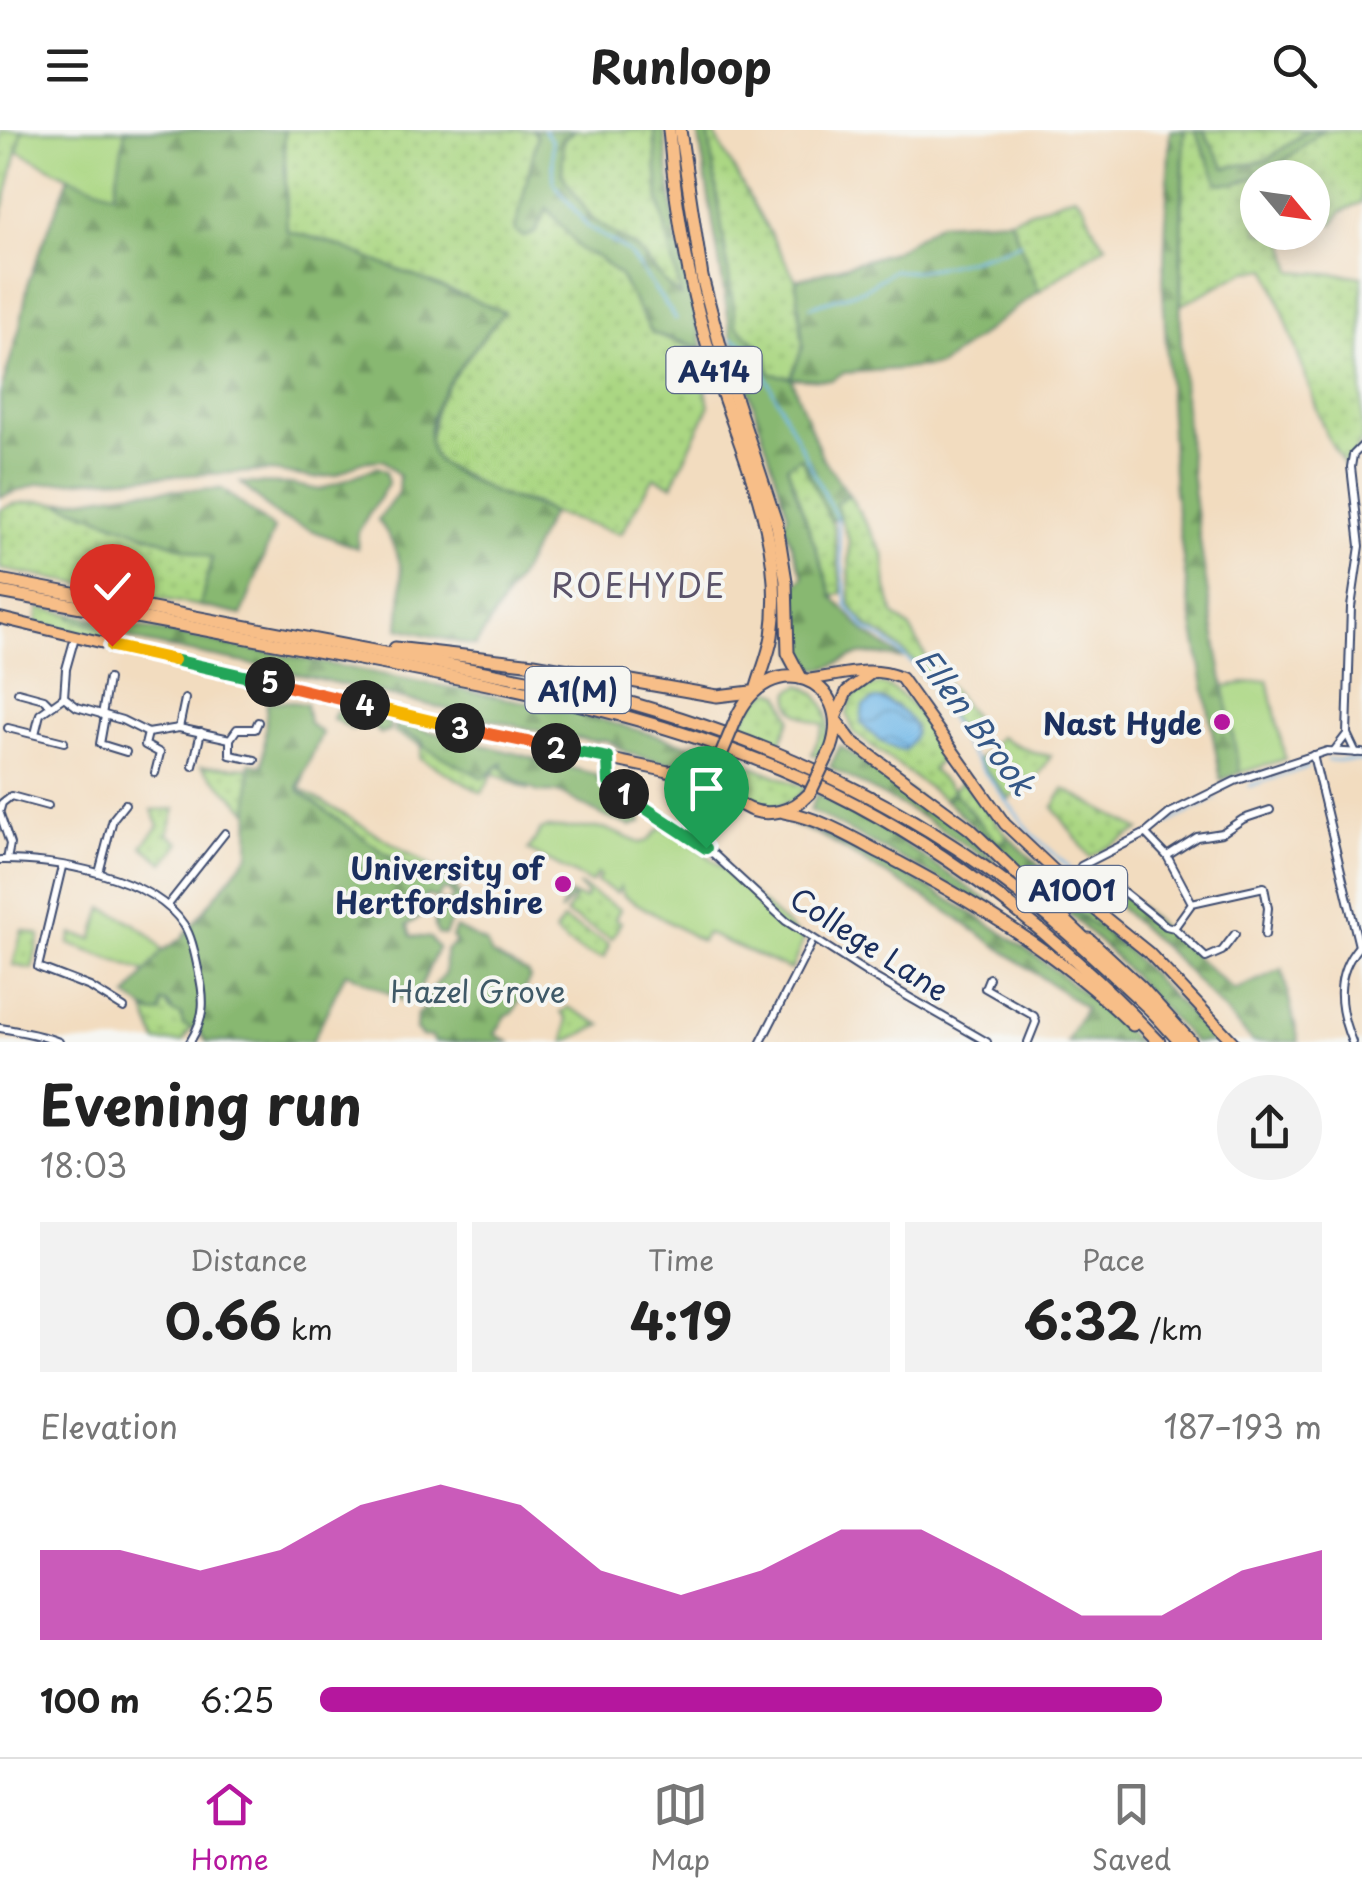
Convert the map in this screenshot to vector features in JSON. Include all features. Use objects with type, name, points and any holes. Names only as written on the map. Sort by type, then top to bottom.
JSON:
[{"type":"highway","name":"A414","points":[[668,130],[682,236],[699,316],[720,389],[765,514],[773,632],[754,690]]},
{"type":"highway","name":"A414","points":[[680,130],[693,231],[709,308],[777,525],[786,581],[788,653],[803,680]]},
{"type":"highway","name":"A1(M)","points":[[0,580],[631,702],[714,728],[873,798],[984,867],[1076,940],[1180,1042]]},
{"type":"highway","name":"A1(M)","points":[[0,592],[526,690],[635,718],[752,758],[854,803],[906,832],[994,892],[1095,976],[1159,1042]]},
{"type":"highway","points":[[351,646],[534,664],[717,696],[754,690],[778,678],[803,680],[828,699],[836,720],[852,742],[970,829],[1141,988],[1191,1042]]},
{"type":"highway","points":[[754,690],[736,718],[722,755],[722,779],[734,798],[757,812],[784,812],[820,821],[979,907],[1084,982],[1150,1042]]},
{"type":"highway","points":[[784,812],[810,794],[831,749],[836,720]]},
{"type":"highway","points":[[1074,927],[1157,1016]]},
{"type":"main road","points":[[0,618],[434,722],[666,771],[734,798]]},
{"type":"main road","points":[[803,680],[874,671]]},
{"type":"main road","points":[[836,720],[847,691],[874,671]]},
{"type":"main road","name":"A1001","points":[[874,671],[894,675],[907,684],[972,783],[1005,824],[1097,911],[1149,953],[1233,1042]]},
{"type":"main road","points":[[666,771],[701,768],[722,755]]},
{"type":"street","points":[[1334,751],[1346,734],[1351,607],[1360,546],[1351,467],[1362,446]]},
{"type":"street","points":[[64,698],[75,636]]},
{"type":"street","points":[[108,679],[100,744],[126,752]]},
{"type":"street","points":[[18,692],[44,699],[50,705]]},
{"type":"street","points":[[35,734],[40,714],[64,698]]},
{"type":"street","points":[[64,698],[76,707],[148,733],[178,728],[230,739]]},
{"type":"street","points":[[178,728],[185,699]]},
{"type":"street","points":[[256,760],[230,755],[230,739],[237,728],[255,729],[258,722]]},
{"type":"street","points":[[8,728],[64,742]]},
{"type":"street","points":[[193,766],[202,732]]},
{"type":"street","points":[[148,733],[145,746],[160,753],[155,773]]},
{"type":"street","points":[[1346,734],[1359,753]]},
{"type":"street","points":[[1081,866],[1235,780],[1314,755],[1334,751],[1359,753]]},
{"type":"street","points":[[1314,755],[1361,946],[1345,969],[1340,985],[1342,1012],[1352,1042]]},
{"type":"street","name":"College Lane","points":[[608,758],[606,774],[616,790],[710,850],[786,921],[987,1042]]},
{"type":"street","points":[[48,806],[11,796],[2,802],[0,812],[10,844],[4,860],[99,873],[126,881],[168,905],[186,928],[202,982],[205,1011],[190,1042]]},
{"type":"street","points":[[99,873],[113,819],[126,804]]},
{"type":"street","points":[[1167,856],[1197,837],[1222,833],[1242,819],[1270,810]]},
{"type":"street","points":[[168,905],[225,833]]},
{"type":"street","points":[[1146,833],[1167,856],[1192,904]]},
{"type":"street","points":[[62,867],[38,967],[75,980],[124,1008]]},
{"type":"street","points":[[1110,881],[1166,926],[1174,928],[1206,958],[1222,951],[1235,934]]},
{"type":"street","points":[[1174,928],[1192,904],[1264,887],[1268,908],[1265,936]]},
{"type":"street","points":[[761,1042],[810,944]]},
{"type":"street","points":[[989,978],[985,988],[1034,1016],[1036,1022],[1028,1042]]},
{"type":"street","points":[[0,1028],[20,1039],[43,1036],[58,1042]]},
{"type":"green space","points":[[0,130],[22,130],[0,223]]},
{"type":"green space","points":[[22,130],[125,130],[114,193],[69,177],[18,151]]},
{"type":"green space","points":[[125,130],[284,130],[287,231],[326,241],[504,312],[450,381],[431,421],[429,440],[435,457],[455,473],[551,513],[521,573],[475,646],[399,628],[399,559],[378,520],[398,493],[399,476],[383,460],[361,462],[337,475],[314,478],[272,471],[102,479],[39,484],[0,497],[0,395],[29,279],[69,177],[114,193]]},
{"type":"green space","points":[[284,130],[533,130],[546,207],[581,250],[599,258],[620,276],[652,333],[699,350],[709,407],[672,485],[654,477],[621,534],[551,513],[535,503],[506,498],[436,461],[429,443],[439,394],[503,312],[326,241],[287,231]]},
{"type":"green space","points":[[533,130],[574,130],[563,140],[562,175],[592,219],[637,249],[681,296],[659,200],[654,130],[664,130],[676,235],[703,348],[652,333],[620,276],[599,258],[581,250],[547,208],[535,233],[524,237],[515,231],[537,137]]},
{"type":"green space","points":[[574,130],[654,130],[659,200],[682,298],[637,249],[592,219],[562,175],[563,140]]},
{"type":"green space","points":[[698,130],[708,130],[736,326],[765,351],[770,374],[791,377],[803,346],[796,280],[893,252],[939,223],[1010,219],[1039,291],[939,366],[843,373],[831,380],[791,378],[822,457],[849,495],[836,503],[840,517],[831,521],[801,457],[787,466],[833,597],[866,633],[903,659],[864,654],[819,669],[804,666],[797,655],[793,587],[804,577],[784,524],[788,514],[731,334]]},
{"type":"green space","points":[[708,130],[712,130],[796,280],[803,346],[791,377],[770,374],[765,351],[736,326]]},
{"type":"green space","points":[[1170,130],[1184,130],[1180,316],[1189,451],[1211,613],[1240,773],[1221,780],[1188,596],[1174,490],[1163,289]]},
{"type":"green space","points":[[1184,130],[1196,131],[1218,182],[1240,176],[1240,250],[1287,250],[1293,271],[1362,276],[1362,440],[1346,467],[1326,435],[1268,269],[1246,271],[1181,305]]},
{"type":"green space","points":[[1195,130],[1203,130],[1225,168],[1240,165],[1240,182],[1218,183]]},
{"type":"green space","points":[[1203,130],[1308,130],[1267,160],[1240,160],[1240,165],[1225,168]]},
{"type":"green space","points":[[1308,130],[1323,130],[1287,158],[1267,160]]},
{"type":"green space","points":[[1323,130],[1362,130],[1362,202],[1341,212],[1333,224],[1330,160],[1286,160]]},
{"type":"green space","points":[[1074,195],[1106,245],[1039,291],[1010,219]]},
{"type":"green space","points":[[800,456],[834,527],[842,593],[833,597],[787,466]]},
{"type":"green space","points":[[377,467],[386,471],[388,484],[358,532],[357,548],[278,517],[241,483],[290,484],[320,490]]},
{"type":"green space","points":[[222,489],[274,529],[242,615],[200,606],[212,558],[59,503],[135,491]]},
{"type":"green space","points":[[849,495],[884,554],[894,615],[910,628],[929,662],[978,722],[962,739],[937,690],[916,663],[887,637],[869,628],[850,605],[849,541],[835,503]]},
{"type":"green space","points":[[39,501],[59,503],[212,558],[200,606],[0,569],[0,510]]},
{"type":"green space","points":[[39,608],[71,614],[70,618],[115,631],[112,641],[36,623]]},
{"type":"green space","points":[[71,614],[571,711],[710,751],[691,761],[647,759],[606,740],[547,733],[290,672],[145,643],[70,618]]},
{"type":"green space","points":[[1268,680],[1285,759],[1240,773],[1224,686]]},
{"type":"green space","points":[[880,684],[910,703],[944,756],[932,770],[953,790],[962,781],[1009,837],[1000,843],[996,841],[953,791],[945,800],[854,733],[847,714],[859,690]],"holes":[[[883,699],[898,707],[915,729],[904,750],[880,740],[861,722],[871,700]]]},
{"type":"green space","points":[[801,685],[812,691],[825,707],[828,726],[820,758],[812,754],[824,725],[799,714],[791,705],[790,691]]},
{"type":"green space","points":[[772,690],[780,694],[791,718],[780,743],[740,726],[755,699]]},
{"type":"green space","name":"Hazel Grove","points":[[267,702],[306,704],[309,723],[322,733],[299,791],[391,858],[421,871],[437,870],[454,882],[461,899],[445,935],[438,934],[435,917],[442,901],[453,898],[449,890],[442,890],[437,899],[427,895],[419,905],[423,915],[407,925],[411,936],[430,938],[438,948],[414,1002],[408,1003],[346,972],[312,1042],[207,1042],[199,1031],[183,1025],[181,1014],[174,1013],[167,1003],[162,1002],[161,1013],[154,1014],[127,997],[162,951],[181,939],[249,854],[250,763],[263,765]]},
{"type":"green space","points":[[336,711],[389,721],[390,731],[381,734],[373,727],[351,729],[333,719]]},
{"type":"green space","points":[[394,722],[595,774],[607,791],[640,811],[642,822],[631,826],[561,793],[538,792],[517,781],[502,768],[503,763],[483,778],[424,747],[422,741],[397,729]]},
{"type":"green space","points":[[394,724],[422,741],[425,747],[480,776],[490,775],[503,762],[508,775],[529,790],[493,773],[482,793],[420,758],[422,745],[395,733]]},
{"type":"green space","points":[[999,737],[1051,756],[1031,788],[1021,789],[1009,799],[978,760]]},
{"type":"green space","points":[[840,746],[926,803],[995,860],[992,863],[924,818],[830,767]]},
{"type":"green space","points":[[730,757],[806,788],[780,805],[755,804],[736,787]]},
{"type":"green space","points":[[201,766],[250,768],[249,812],[248,811]]},
{"type":"green space","points":[[304,775],[301,789],[437,870],[406,864],[367,841],[299,791]]},
{"type":"green space","points":[[1064,789],[1140,830],[1090,857],[1053,807]]},
{"type":"green space","points":[[953,791],[996,841],[1000,843],[1009,837],[1046,872],[1035,883],[945,800]]},
{"type":"green space","points":[[817,794],[870,821],[1003,911],[999,915],[810,810]]},
{"type":"green space","points":[[175,809],[168,834],[180,843],[164,863],[142,846],[159,826],[152,810]]},
{"type":"green space","points":[[790,824],[839,841],[975,916],[1076,987],[1137,1042],[1067,1042],[1085,1008],[944,909],[818,834]]},
{"type":"green space","points":[[546,828],[604,828],[640,843],[648,841],[660,828],[674,833],[712,859],[804,939],[791,970],[706,933],[701,941],[624,896],[620,887],[617,893],[597,882],[597,874],[591,883],[528,850]]},
{"type":"green space","points":[[1086,870],[1138,906],[1234,991],[1282,969],[1299,1042],[1253,1042],[1174,957],[1081,873]]},
{"type":"green space","points":[[1046,872],[1128,951],[1068,906],[1064,909],[1035,883]]},
{"type":"green space","points":[[578,885],[620,909],[615,919],[621,922],[612,939],[566,914],[572,897],[560,912],[568,894],[584,899],[587,895]]},
{"type":"green space","points":[[1067,906],[1128,951],[1216,1042],[1194,1042],[1064,909]]},
{"type":"green space","points":[[103,908],[136,925],[157,943],[162,951],[146,972],[69,944],[72,934],[93,939]]},
{"type":"green space","points":[[563,920],[609,944],[604,958],[578,949],[560,937],[555,932]]},
{"type":"green space","name":"Hazel Grove","points":[[456,928],[486,943],[492,955],[530,978],[513,1013],[505,1017],[495,1034],[509,1042],[434,1042],[416,1030],[417,1014],[426,1008],[428,993],[445,973],[445,951],[456,942],[452,937]]},
{"type":"green space","points":[[22,930],[40,935],[32,969],[13,965]]},
{"type":"green space","points":[[164,1001],[171,1011],[181,1014],[183,1025],[192,1027],[183,1042],[157,1042],[145,1011],[160,1009]]},
{"type":"green space","points":[[568,1007],[602,1025],[565,1042],[567,1020],[561,1013]]},
{"type":"water","points":[[876,699],[895,707],[912,723],[914,736],[904,750],[880,740],[861,722],[863,706]]},
{"type":"waterway","name":"Ellen Brook","points":[[544,130],[552,141],[554,183],[587,226],[628,252],[676,319]]},
{"type":"waterway","points":[[810,307],[865,289],[894,270],[938,267],[1020,243]]},
{"type":"waterway","name":"Ellen Brook","points":[[732,339],[759,356],[837,519],[847,606],[867,630],[914,665],[935,691],[963,744],[1032,834],[1069,867]]},
{"type":"waterway","name":"Ellen Brook","points":[[1327,760],[1362,761]]},
{"type":"waterway","name":"Ellen Brook","points":[[1249,786],[1308,767]]},
{"type":"waterway","name":"Ellen Brook","points":[[1156,829],[1217,798]]},
{"type":"place","name":"Nast Hyde","points":[[1222,722]]},
{"type":"place","name":"University of Hertfordshire","points":[[563,884]]},
{"type":"district","name":"ROEHYDE","points":[[639,585]]},
{"type":"route","points":[[112,646],[434,722],[608,758],[606,774],[616,790],[706,848]]}]
